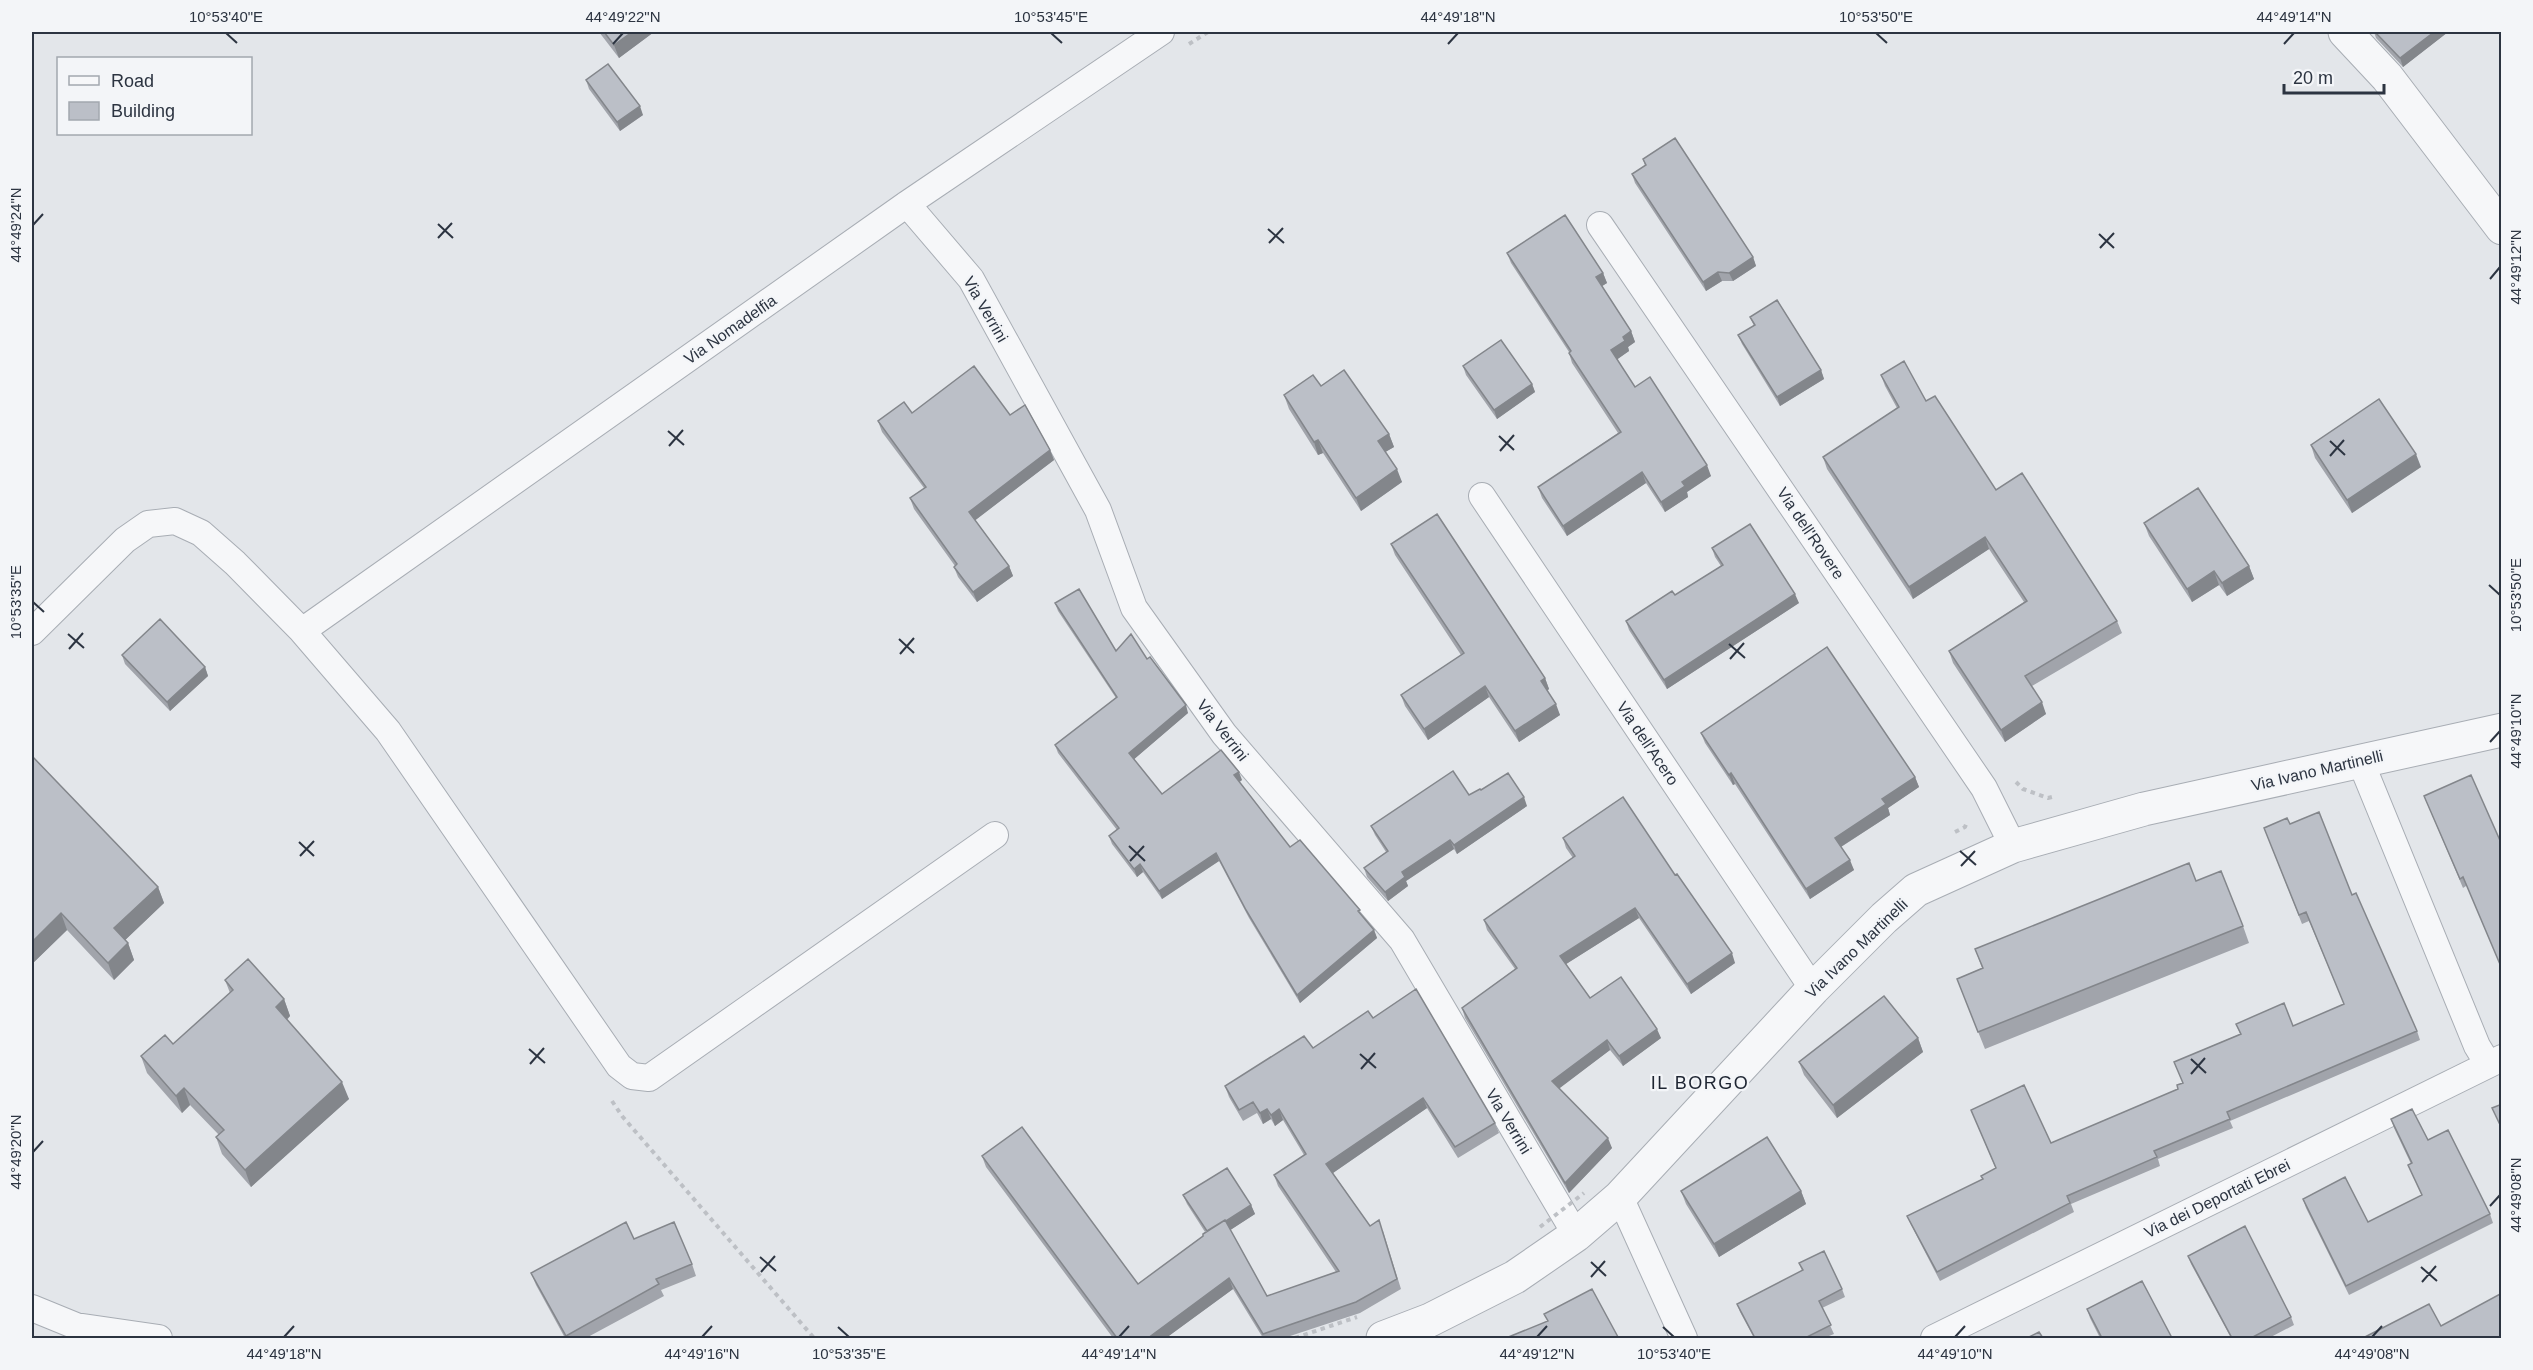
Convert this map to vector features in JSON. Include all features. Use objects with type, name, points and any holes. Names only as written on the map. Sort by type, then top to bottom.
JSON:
[{"type":"street","name":"Via Nomadelfia","points":[[302,631],[907,204],[1161,32]]},
{"type":"street","points":[[2345,32],[2387,77],[2502,228]]},
{"type":"street","name":"Via Verrini","points":[[907,204],[971,279],[1098,510],[1134,608],[1224,734],[1402,940],[1576,1235]]},
{"type":"street","name":"Via dell'Rovere","points":[[1600,225],[1984,788],[2013,846]]},
{"type":"street","name":"Via dell'Acero","points":[[1482,496],[1813,989]]},
{"type":"street","points":[[32,632],[101,563],[148,524],[175,521],[201,532],[236,563],[302,631],[388,731],[619,1066],[632,1076],[649,1078],[995,835]]},
{"type":"street","name":"Via Ivano Martinelli","points":[[1383,1338],[1430,1320],[1515,1277],[1576,1235],[1620,1197],[1813,989],[1884,918],[1916,890],[2013,846],[2144,809],[2502,730]]},
{"type":"street","points":[[2361,760],[2477,1046],[2495,1061]]},
{"type":"street","name":"Via dei Deportati Ebrei","points":[[1934,1338],[2495,1061]]},
{"type":"street","points":[[1620,1197],[1684,1338]]},
{"type":"street","points":[[32,1308],[76,1326],[159,1338]]},
{"type":"path","points":[[1540,1227],[1584,1193]]},
{"type":"building","points":[[604,32],[632,32],[614,45]]},
{"type":"building","points":[[2375,32],[2434,32],[2400,58]]},
{"type":"building","points":[[608,64],[640,106],[617,122],[586,80]]},
{"type":"building","points":[[1675,138],[1753,257],[1729,273],[1718,272],[1703,282],[1632,174],[1646,165],[1643,159]]},
{"type":"building","points":[[1565,215],[1603,273],[1596,277],[1631,331],[1623,337],[1625,341],[1611,350],[1635,387],[1650,377],[1707,465],[1682,482],[1685,486],[1661,502],[1642,472],[1563,526],[1538,487],[1621,432],[1507,253]]},
{"type":"building","points":[[1777,300],[1821,370],[1777,397],[1738,335],[1755,325],[1750,317]]},
{"type":"building","points":[[1501,340],[1532,384],[1494,410],[1463,366]]},
{"type":"building","points":[[1904,361],[1926,401],[1935,396],[1996,490],[2022,473],[2117,621],[2025,676],[2042,702],[2001,730],[1949,651],[2027,601],[1985,537],[1909,587],[1823,457],[1899,407],[1881,375]]},
{"type":"building","points":[[974,366],[1010,415],[1025,405],[1050,450],[969,512],[1009,566],[973,592],[954,567],[957,564],[910,498],[926,487],[878,421],[904,402],[912,413]]},
{"type":"building","points":[[1344,370],[1389,434],[1378,441],[1397,469],[1356,498],[1318,440],[1314,442],[1284,395],[1313,375],[1321,386]]},
{"type":"building","points":[[2379,399],[2416,454],[2347,500],[2311,445]]},
{"type":"building","points":[[2198,488],[2249,566],[2222,583],[2214,571],[2187,589],[2144,523]]},
{"type":"building","points":[[1437,514],[1545,678],[1541,681],[1556,704],[1515,731],[1485,686],[1424,729],[1401,695],[1464,653],[1391,544]]},
{"type":"building","points":[[1750,524],[1795,594],[1664,680],[1626,621],[1672,591],[1675,595],[1723,565],[1712,548]]},
{"type":"building","points":[[1079,589],[1116,651],[1131,634],[1147,659],[1150,657],[1186,705],[1129,753],[1162,794],[1221,750],[1239,772],[1234,775],[1290,847],[1300,840],[1360,910],[1358,911],[1374,930],[1297,995],[1246,910],[1216,853],[1159,891],[1140,864],[1134,869],[1109,836],[1119,828],[1055,745],[1117,697],[1055,603]]},
{"type":"building","points":[[160,619],[205,667],[167,702],[122,655]]},
{"type":"building","points":[[1827,647],[1915,777],[1882,799],[1886,804],[1835,838],[1850,860],[1806,889],[1731,773],[1729,775],[1701,733]]},
{"type":"building","points":[[32,756],[158,887],[114,928],[128,943],[108,963],[61,913],[32,942]]},
{"type":"building","points":[[1453,771],[1469,795],[1508,773],[1524,797],[1454,845],[1450,840],[1402,872],[1405,877],[1385,892],[1364,868],[1388,851],[1371,826]]},
{"type":"building","points":[[2471,775],[2502,845],[2502,969],[2463,877],[2460,879],[2424,796]]},
{"type":"building","points":[[1623,797],[1675,875],[1677,874],[1732,953],[1687,984],[1635,908],[1560,956],[1590,998],[1621,977],[1657,1029],[1619,1056],[1607,1040],[1552,1081],[1608,1138],[1565,1183],[1462,1008],[1517,968],[1484,920],[1575,856],[1563,838]]},
{"type":"building","points":[[2319,812],[2352,895],[2356,893],[2417,1031],[2227,1112],[2230,1119],[2154,1151],[2157,1157],[2067,1196],[2070,1203],[1937,1272],[1907,1216],[1983,1179],[1981,1176],[1996,1168],[1971,1110],[2024,1085],[2051,1143],[2178,1089],[2177,1085],[2183,1083],[2174,1062],[2241,1034],[2236,1024],[2284,1003],[2293,1026],[2344,1004],[2306,912],[2299,915],[2264,828],[2287,818],[2290,824]]},
{"type":"building","points":[[2189,863],[2196,881],[2221,871],[2243,926],[1978,1032],[1957,979],[1983,968],[1975,949]]},
{"type":"building","points":[[248,959],[284,999],[276,1007],[342,1082],[245,1170],[216,1137],[224,1130],[184,1088],[176,1096],[141,1056],[165,1035],[173,1044],[233,990],[225,980]]},
{"type":"building","points":[[1416,989],[1495,1123],[1455,1147],[1423,1098],[1326,1164],[1370,1226],[1379,1220],[1397,1279],[1356,1302],[1263,1334],[1229,1278],[1148,1338],[1117,1338],[982,1156],[1022,1127],[1138,1284],[1225,1220],[1267,1296],[1339,1271],[1274,1175],[1306,1154],[1279,1109],[1271,1115],[1267,1109],[1260,1113],[1253,1102],[1239,1110],[1225,1086],[1304,1036],[1313,1048],[1368,1011],[1373,1018]]},
{"type":"building","points":[[1884,996],[1918,1038],[1833,1105],[1799,1062]]},
{"type":"building","points":[[2502,1104],[2502,1129],[2492,1108]]},
{"type":"building","points":[[2412,1109],[2428,1140],[2448,1130],[2490,1214],[2346,1286],[2303,1199],[2345,1177],[2368,1222],[2422,1195],[2408,1165],[2412,1163],[2391,1119]]},
{"type":"building","points":[[1767,1137],[1801,1191],[1714,1244],[1681,1191]]},
{"type":"building","points":[[1227,1168],[1251,1205],[1207,1231],[1183,1195]]},
{"type":"building","points":[[626,1222],[634,1239],[674,1222],[692,1264],[656,1279],[659,1284],[566,1336],[531,1273]]},
{"type":"building","points":[[2245,1226],[2291,1317],[2251,1338],[2232,1338],[2188,1256]]},
{"type":"building","points":[[1824,1251],[1842,1289],[1819,1301],[1831,1325],[1805,1338],[1755,1338],[1737,1304],[1803,1270],[1799,1263]]},
{"type":"building","points":[[2142,1281],[2172,1338],[2102,1338],[2087,1309]]},
{"type":"building","points":[[1592,1289],[1618,1337],[1506,1338],[1548,1321],[1544,1314]]},
{"type":"building","points":[[2502,1293],[2502,1338],[2363,1338],[2429,1304],[2441,1326]]},
{"type":"building","points":[[2039,1332],[2043,1338],[2027,1338]]},
{"type":"district","name":"IL BORGO","points":[[1700,1083]]}]
